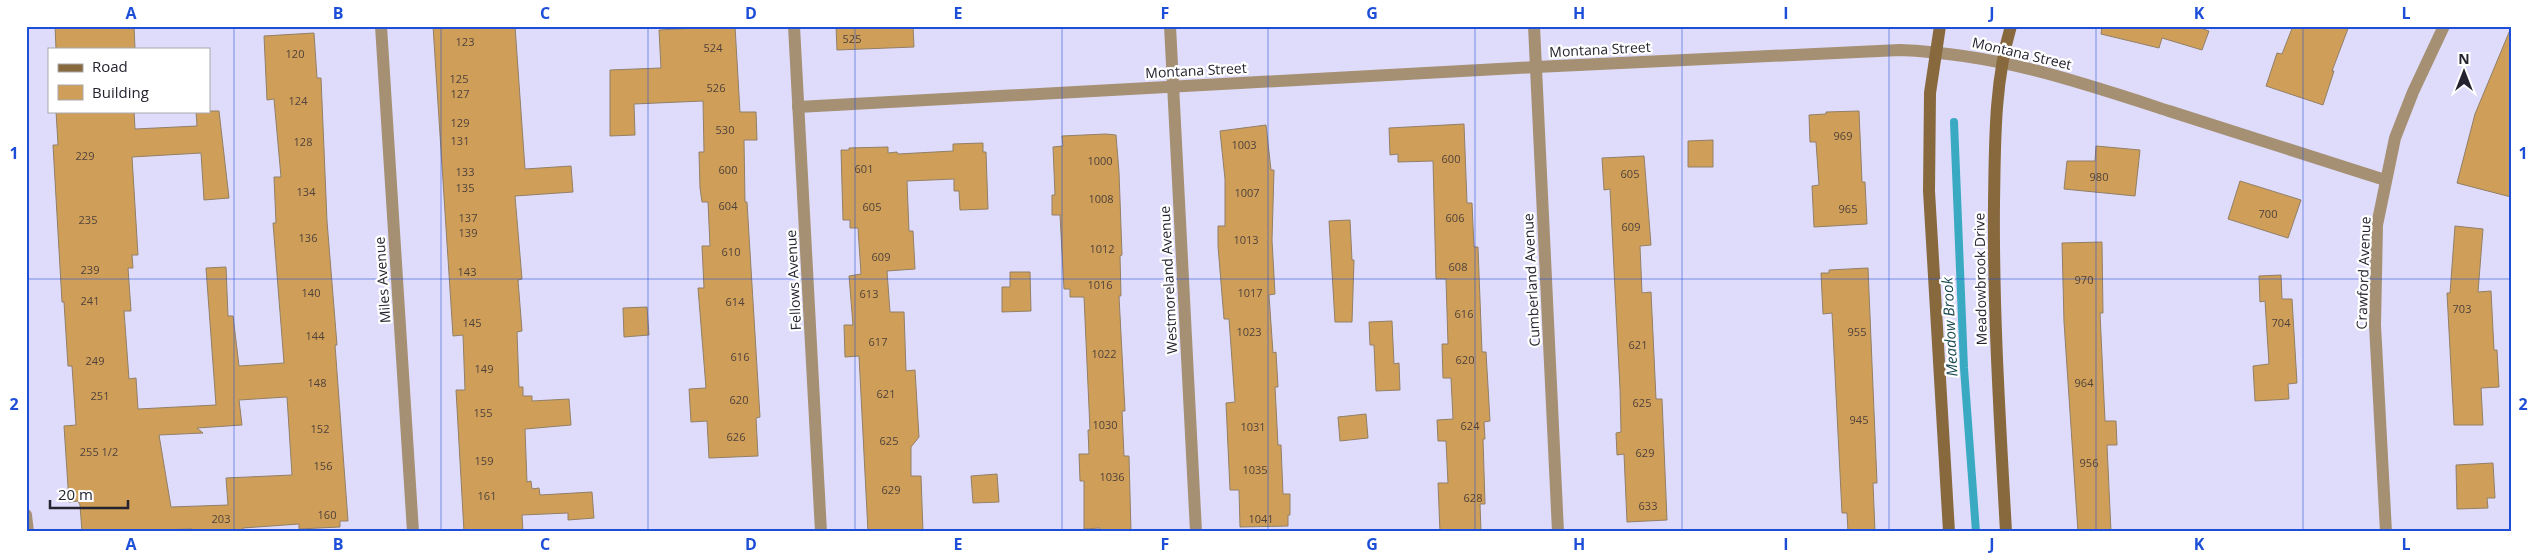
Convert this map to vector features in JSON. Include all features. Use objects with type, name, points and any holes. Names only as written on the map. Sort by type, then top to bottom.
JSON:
[{"type":"street","name":"Miles Avenue","points":[[381,26],[413,532]]},
{"type":"street","name":"Fellows Avenue","points":[[794,26],[821,532]]},
{"type":"street","name":"Westmoreland Avenue","points":[[1170,26],[1196,532]]},
{"type":"street","name":"Cumberland Avenue","points":[[1534,26],[1558,532]]},
{"type":"street","points":[[1940,26],[1930,93],[1929,191],[1949,532]]},
{"type":"street","name":"Meadowbrook Drive","points":[[2006,532],[1993,275],[1994,150],[1997,105],[2011,26]]},
{"type":"street","name":"Crawford Avenue","points":[[2386,532],[2375,325],[2377,225],[2396,138],[2413,92],[2444,26]]},
{"type":"street","name":"Montana Street","points":[[798,107],[1536,67],[1879,51],[1935,52],[2004,62],[2063,76],[2386,180]]},
{"type":"street","points":[[26,515],[28,532]]},
{"type":"building","points":[[55,26],[134,26],[135,48],[56,48]]},
{"type":"building","points":[[433,26],[515,26],[525,169],[571,166],[573,192],[515,196],[522,279],[518,280],[522,331],[517,332],[519,387],[523,387],[523,396],[532,396],[532,401],[569,399],[571,425],[525,429],[527,482],[531,481],[532,489],[539,488],[540,495],[592,492],[594,518],[568,520],[568,513],[522,515],[523,532],[464,532],[456,390],[465,390],[463,335],[453,336]]},
{"type":"building","points":[[735,26],[740,112],[756,112],[757,140],[744,140],[745,202],[747,202],[760,417],[756,418],[758,456],[709,458],[707,421],[691,422],[689,389],[706,388],[698,288],[704,288],[702,246],[710,246],[708,202],[702,202],[700,188],[699,152],[704,152],[703,101],[634,104],[635,135],[610,136],[610,70],[661,68],[659,30]]},
{"type":"building","points":[[836,26],[913,26],[914,47],[837,50]]},
{"type":"building","points":[[2102,26],[2195,26],[2209,31],[2202,50],[2162,38],[2159,48],[2101,34]]},
{"type":"building","points":[[2293,26],[2349,26],[2332,71],[2334,71],[2323,105],[2266,86],[2277,53],[2282,54]]},
{"type":"building","points":[[2510,30],[2511,197],[2457,183],[2475,114]]},
{"type":"building","points":[[314,33],[317,78],[321,78],[327,221],[348,521],[340,521],[340,527],[299,529],[299,524],[243,528],[243,532],[193,532],[192,529],[82,532],[80,505],[78,501],[69,502],[64,426],[76,425],[72,366],[68,366],[64,302],[62,302],[53,145],[58,145],[56,112],[134,112],[135,129],[197,126],[196,112],[219,111],[229,198],[204,200],[201,153],[132,157],[138,255],[132,255],[133,268],[128,268],[131,311],[124,311],[129,379],[136,378],[138,409],[216,405],[206,268],[226,267],[228,316],[233,316],[239,366],[284,363],[273,223],[276,223],[274,177],[281,177],[274,99],[267,100],[264,36]],"holes":[[[287,397],[292,475],[226,478],[228,505],[171,507],[159,435],[203,433],[197,428],[242,425],[239,400]]]},
{"type":"building","points":[[1859,111],[1862,182],[1865,182],[1867,224],[1814,227],[1812,186],[1819,185],[1816,142],[1810,142],[1809,115],[1826,114],[1826,112]]},
{"type":"building","points":[[1464,124],[1467,203],[1472,203],[1474,247],[1478,247],[1482,352],[1486,352],[1490,421],[1484,422],[1485,504],[1480,504],[1481,532],[1440,532],[1438,483],[1448,483],[1446,441],[1438,441],[1437,420],[1453,419],[1451,378],[1443,378],[1442,344],[1448,344],[1446,279],[1436,279],[1433,161],[1398,162],[1398,154],[1390,155],[1389,128]]},
{"type":"building","points":[[1266,125],[1271,170],[1274,170],[1272,240],[1275,294],[1269,295],[1273,353],[1276,352],[1278,387],[1275,387],[1278,445],[1281,445],[1283,494],[1290,494],[1290,515],[1288,515],[1288,526],[1240,527],[1239,490],[1230,490],[1226,403],[1235,402],[1229,319],[1224,319],[1218,246],[1218,226],[1225,226],[1225,179],[1220,131]]},
{"type":"building","points":[[1116,135],[1119,172],[1122,255],[1120,256],[1121,296],[1119,296],[1125,411],[1122,411],[1124,456],[1129,456],[1131,532],[1101,532],[1100,528],[1084,529],[1084,481],[1080,481],[1079,454],[1089,454],[1088,430],[1090,430],[1084,297],[1070,297],[1070,289],[1064,289],[1060,215],[1052,215],[1052,195],[1055,195],[1053,147],[1063,146],[1062,136]]},
{"type":"building","points":[[1713,140],[1713,167],[1688,167],[1688,141]]},
{"type":"building","points":[[983,143],[983,152],[986,152],[988,209],[960,210],[959,191],[954,191],[954,179],[907,181],[909,231],[913,231],[915,269],[887,271],[890,312],[904,312],[906,371],[915,370],[919,437],[911,447],[911,476],[921,476],[923,532],[868,532],[859,356],[845,357],[844,325],[853,325],[849,276],[861,274],[858,228],[850,228],[850,220],[843,220],[841,150],[888,147],[888,153],[897,152],[898,154],[953,151],[953,144]]},
{"type":"building","points":[[2096,146],[2140,150],[2135,196],[2064,189],[2067,161],[2095,161]]},
{"type":"building","points":[[1644,156],[1651,245],[1640,246],[1642,293],[1651,292],[1656,399],[1662,399],[1667,520],[1627,522],[1624,454],[1617,455],[1616,433],[1621,432],[1620,389],[1610,189],[1604,190],[1602,158]]},
{"type":"building","points":[[2240,181],[2301,200],[2288,238],[2228,219]]},
{"type":"building","points":[[1350,220],[1352,260],[1354,260],[1352,322],[1335,322],[1329,221]]},
{"type":"building","points":[[2455,226],[2483,229],[2478,292],[2491,291],[2494,350],[2497,350],[2499,387],[2481,388],[2483,425],[2454,425],[2447,293],[2450,293]]},
{"type":"building","points":[[2102,242],[2103,313],[2100,313],[2105,421],[2116,421],[2117,445],[2107,445],[2111,532],[2078,532],[2064,322],[2062,243]]},
{"type":"building","points":[[1868,268],[1877,483],[1873,483],[1875,532],[1848,532],[1847,513],[1842,513],[1832,313],[1823,314],[1821,273],[1829,273],[1829,270]]},
{"type":"building","points":[[1010,272],[1030,272],[1031,311],[1002,312],[1002,287],[1010,287]]},
{"type":"building","points":[[2281,275],[2282,299],[2292,299],[2297,383],[2288,384],[2289,399],[2255,401],[2253,366],[2269,364],[2265,301],[2260,302],[2259,276]]},
{"type":"building","points":[[647,307],[649,335],[624,337],[623,308]]},
{"type":"building","points":[[1392,321],[1394,364],[1399,363],[1400,390],[1376,391],[1374,345],[1370,345],[1369,322]]},
{"type":"building","points":[[1366,414],[1368,438],[1340,441],[1338,417]]},
{"type":"building","points":[[2493,463],[2495,498],[2487,498],[2488,508],[2457,509],[2456,465]]},
{"type":"building","points":[[997,474],[999,502],[973,503],[971,476]]},
{"type":"waterway","name":"Meadow Brook","points":[[1954,122],[1964,368],[1976,532]]}]
